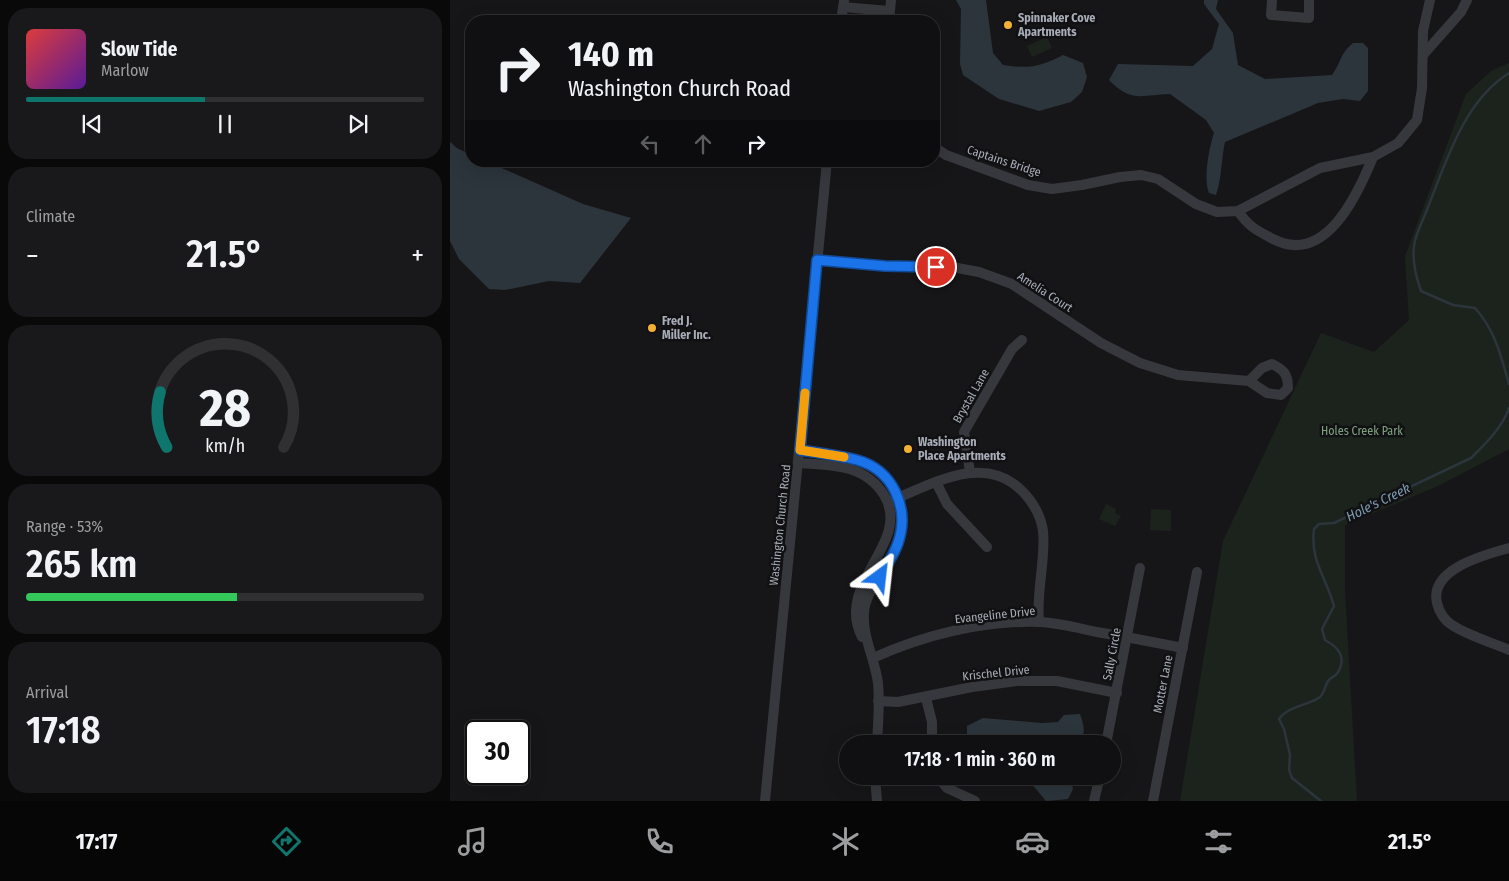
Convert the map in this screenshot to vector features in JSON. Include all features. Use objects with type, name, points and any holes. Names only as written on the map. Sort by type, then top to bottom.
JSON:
[{"type":"street","points":[[889,15],[891,0]]},
{"type":"street","points":[[1272,0],[1271,15],[1308,18],[1309,0]]},
{"type":"street","name":"Captains Bridge","points":[[940,151],[946,155],[1028,185],[1052,189],[1141,175],[1158,180],[1196,204],[1217,212],[1238,211],[1320,168],[1373,157],[1398,143],[1417,120],[1422,88],[1423,31],[1430,0]]},
{"type":"street","points":[[1423,55],[1461,12],[1467,0]]},
{"type":"street","points":[[843,3],[885,15]]},
{"type":"street","points":[[1238,211],[1249,226],[1287,246],[1302,246],[1330,228],[1346,212],[1359,190],[1373,157]]},
{"type":"street","name":"Washington Church Road","points":[[764,801],[799,463],[826,167]]},
{"type":"street","name":"Amelia Court","points":[[817,260],[885,266],[952,267],[979,272],[1012,284],[1101,343],[1140,362],[1178,375],[1250,381]]},
{"type":"street","name":"Brystal Lane","points":[[970,472],[964,432],[1012,349],[1022,340]]},
{"type":"street","points":[[800,450],[849,458],[872,466],[885,476],[899,498],[902,526],[898,543],[870,593],[865,609],[864,627],[872,658],[878,701],[877,735]]},
{"type":"street","points":[[799,463],[838,466],[868,476],[888,502],[890,529],[860,587],[855,614],[857,629],[872,658]]},
{"type":"street","points":[[888,502],[936,482],[970,472],[996,475],[1017,485],[1035,505],[1042,531],[1038,600],[1039,622]]},
{"type":"street","points":[[936,482],[947,504],[988,547]]},
{"type":"street","points":[[1509,548],[1450,571],[1440,582],[1436,595],[1440,611],[1453,626],[1509,650]]},
{"type":"street","name":"Sally Circle","points":[[1108,735],[1140,568]]},
{"type":"street","name":"Motter Lane","points":[[1153,801],[1196,572]]},
{"type":"street","name":"Evangeline Drive","points":[[872,658],[903,644],[952,631],[1039,622],[1183,648]]},
{"type":"street","name":"Krischel Drive","points":[[878,701],[898,702],[926,698],[972,687],[1017,681],[1057,681],[1117,693]]},
{"type":"street","points":[[926,698],[932,722],[932,735]]},
{"type":"street","points":[[876,785],[878,801]]},
{"type":"street","points":[[944,785],[975,801]]},
{"type":"street","points":[[1094,801],[1098,785]]},
{"type":"green space","points":[[1047,37],[1052,48],[1032,57],[1027,46]]},
{"type":"green space","name":"Holes Creek Park","points":[[1509,63],[1509,449],[1438,486],[1345,525],[1345,592],[1357,801],[1180,801],[1223,541],[1321,333],[1374,352],[1409,320],[1405,256],[1466,94],[1491,71]]},
{"type":"green space","points":[[1106,504],[1116,509],[1115,513],[1121,516],[1115,526],[1099,519]]},
{"type":"green space","points":[[1151,509],[1171,510],[1171,531],[1150,530]]},
{"type":"shaded area","points":[[956,0],[986,0],[993,53],[1003,65],[1034,66],[1063,55],[1083,63],[1087,77],[1082,92],[1071,102],[1039,111],[999,99],[963,75],[960,64],[961,9]]},
{"type":"shaded area","points":[[1204,0],[1218,0],[1216,9],[1233,33],[1238,65],[1265,79],[1332,75],[1348,47],[1353,43],[1363,43],[1368,48],[1368,91],[1360,101],[1343,99],[1318,103],[1225,142],[1216,195],[1209,193],[1207,187],[1207,163],[1214,133],[1206,120],[1170,94],[1130,95],[1109,80],[1118,64],[1193,66],[1212,49],[1219,24],[1204,4]]},
{"type":"shaded area","points":[[450,142],[465,152],[465,167],[500,167],[583,204],[631,218],[580,283],[549,281],[505,290],[489,289],[459,259],[450,241]]},
{"type":"shaded area","points":[[1080,714],[1083,726],[1082,735],[967,735],[967,726],[983,718],[1042,723],[1058,722],[1064,715]]},
{"type":"shaded area","points":[[1033,785],[1072,785],[1073,789],[1068,799],[1046,801]]},
{"type":"waterway","name":"Hole's Creek","points":[[1509,73],[1493,85],[1480,99],[1459,133],[1418,232],[1414,252],[1415,269],[1421,291],[1453,305],[1475,308],[1482,316],[1496,344],[1509,384]]},
{"type":"waterway","name":"Hole's Creek","points":[[1321,801],[1292,778],[1289,770],[1290,755],[1284,729],[1279,719],[1287,711],[1320,697],[1330,679],[1341,667],[1342,662],[1337,649],[1325,640],[1322,629],[1334,606],[1316,560],[1313,540],[1314,529],[1319,524],[1334,523],[1471,458],[1498,429],[1509,408]]},
{"type":"slow traffic","points":[[805,393],[800,450],[844,457]]},
{"type":"place","name":"Spinnaker Cove Apartments","points":[[1008,25]]},
{"type":"place","name":"Fred J. Miller Inc.","points":[[652,328]]},
{"type":"place","name":"Washington Place Apartments","points":[[908,449]]},
{"type":"route","points":[[880,577],[898,543],[902,526],[902,510],[895,489],[885,476],[872,466],[858,460],[800,450],[817,260],[885,266],[936,267]]}]
